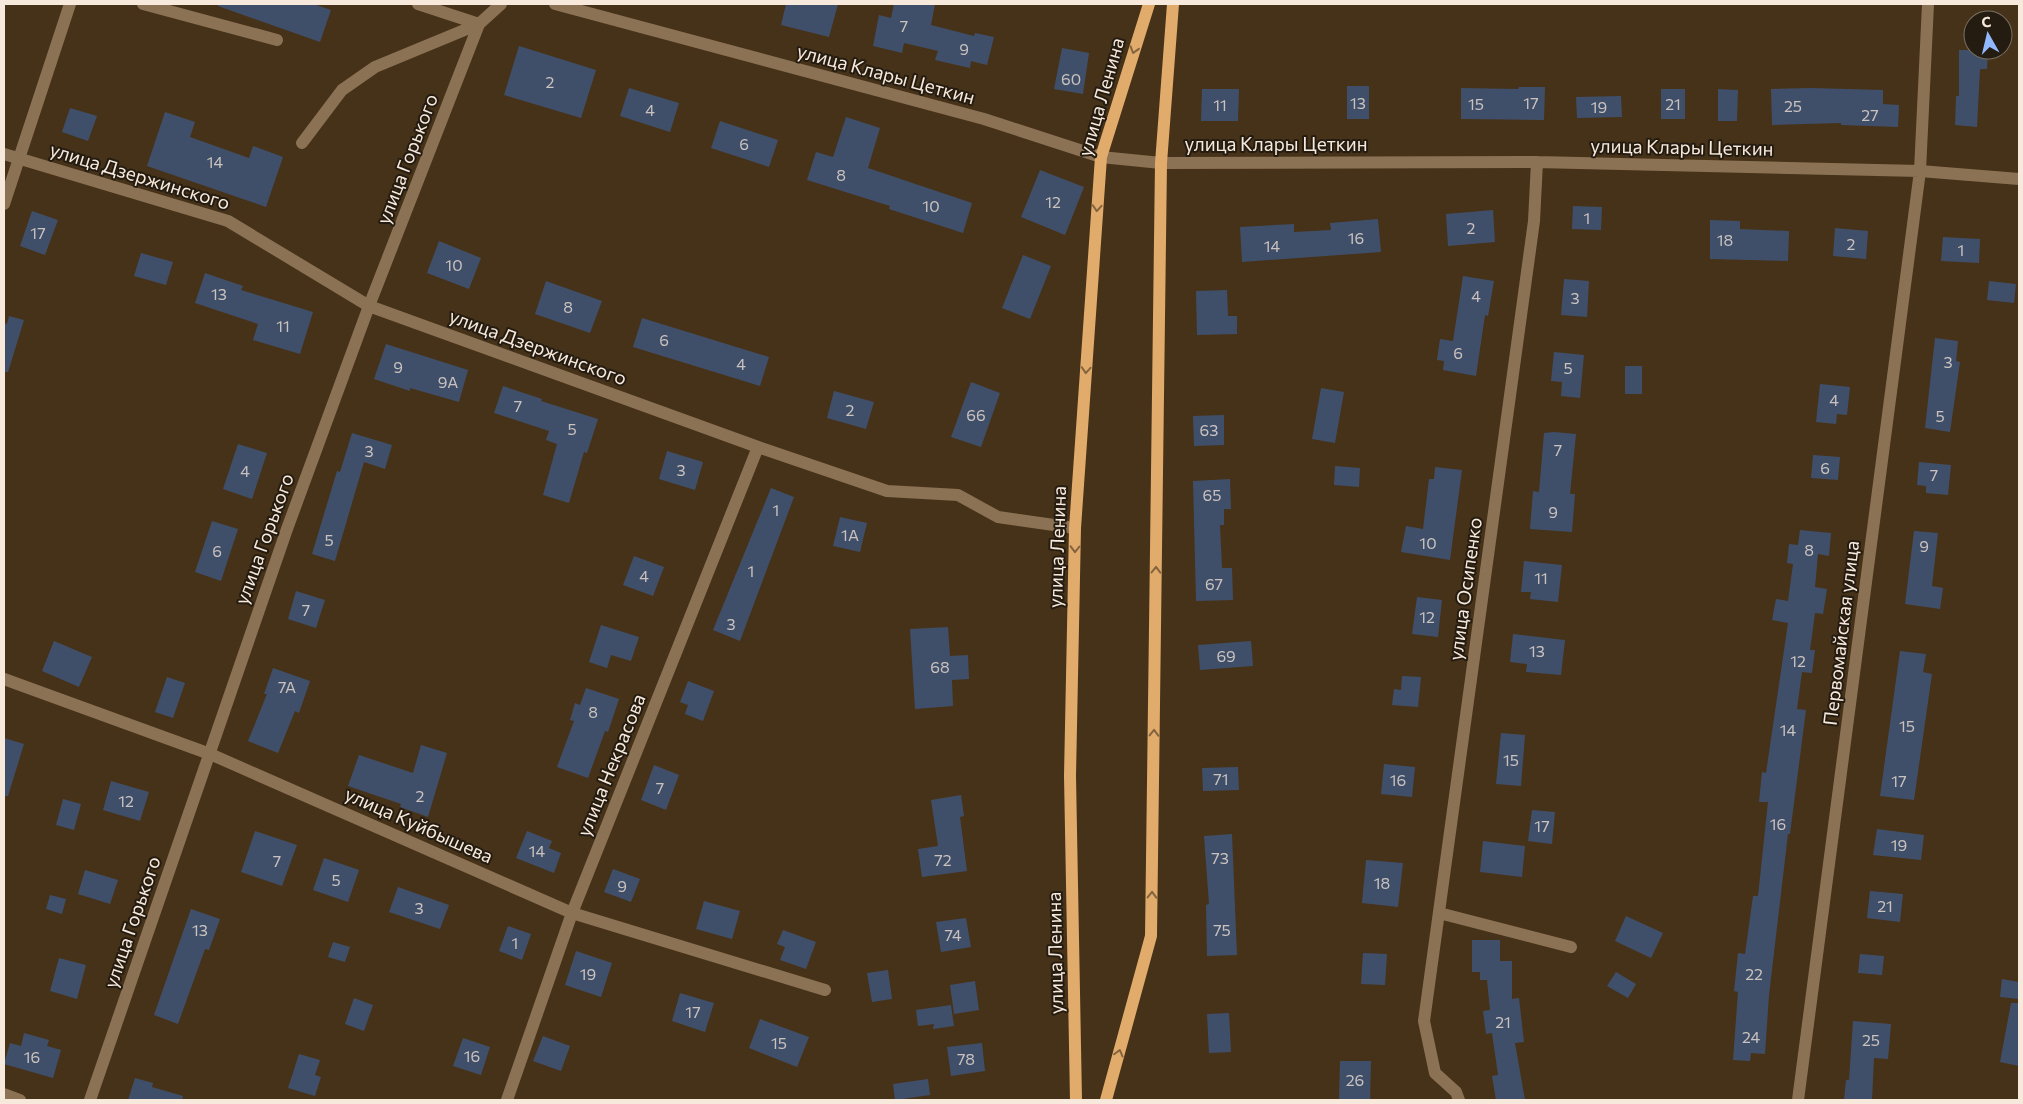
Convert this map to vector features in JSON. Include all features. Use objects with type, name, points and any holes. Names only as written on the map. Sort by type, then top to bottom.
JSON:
[{"type":"main road","name":"улица Ленина","points":[[1076,1100],[1070,776],[1075,528],[1101,157],[1148,4]]},
{"type":"main road","points":[[1106,1100],[1151,936],[1161,163],[1173,4]]},
{"type":"street","points":[[4,204],[70,4]]},
{"type":"street","points":[[143,4],[278,40]]},
{"type":"street","points":[[418,4],[479,24]]},
{"type":"street","name":"улица Горького","points":[[90,1100],[287,530],[370,306],[479,24],[502,4]]},
{"type":"street","name":"улица Клары Цеткин","points":[[555,4],[984,120],[1101,157],[1161,163],[1537,162],[1920,171],[2019,179]]},
{"type":"street","name":"Первомайская улица","points":[[1798,1100],[1920,171],[1928,4]]},
{"type":"street","points":[[302,143],[342,90],[375,67],[479,24]]},
{"type":"street","name":"улица Дзержинского","points":[[4,154],[228,221],[370,306],[758,447],[887,491],[958,495],[998,517],[1075,528]]},
{"type":"street","name":"улица Осипенко","points":[[1460,1100],[1456,1092],[1435,1074],[1424,1021],[1534,222],[1537,162]]},
{"type":"street","name":"улица Некрасова","points":[[507,1100],[572,913],[758,447]]},
{"type":"street","name":"улица Куйбышева","points":[[4,679],[210,754],[572,913],[825,990]]},
{"type":"street","points":[[1439,913],[1571,947]]},
{"type":"street","points":[[4,1094],[20,1100]]},
{"type":"building","points":[[218,4],[313,4],[331,10],[320,42],[218,6]]},
{"type":"building","points":[[786,4],[838,4],[829,37],[781,25]]},
{"type":"building","points":[[894,4],[935,4],[931,25],[974,36],[975,33],[994,37],[987,65],[971,61],[970,68],[935,60],[938,51],[904,43],[902,53],[873,46],[879,15],[891,18]]},
{"type":"building","points":[[519,46],[596,70],[581,118],[504,95]]},
{"type":"building","points":[[1062,48],[1089,53],[1083,94],[1054,89]]},
{"type":"building","points":[[1959,50],[1963,50],[1963,60],[1987,60],[1987,69],[1980,69],[1977,127],[1955,125],[1956,96],[1959,96]]},
{"type":"building","points":[[1347,86],[1369,86],[1369,119],[1347,119]]},
{"type":"building","points":[[1519,87],[1545,87],[1544,120],[1461,119],[1461,88],[1518,89]]},
{"type":"building","points":[[629,88],[679,103],[670,132],[620,116]]},
{"type":"building","points":[[1202,89],[1239,89],[1238,121],[1201,121]]},
{"type":"building","points":[[1661,89],[1685,89],[1685,119],[1661,119]]},
{"type":"building","points":[[1718,89],[1738,90],[1737,121],[1718,121]]},
{"type":"building","points":[[1771,89],[1883,90],[1883,104],[1899,105],[1898,127],[1841,125],[1841,123],[1772,125]]},
{"type":"building","points":[[1621,96],[1622,117],[1577,118],[1576,97]]},
{"type":"building","points":[[70,108],[97,116],[88,141],[62,132]]},
{"type":"building","points":[[165,112],[195,122],[190,137],[249,158],[253,146],[283,157],[266,207],[147,166]]},
{"type":"building","points":[[846,117],[880,128],[868,168],[972,203],[963,233],[889,209],[890,206],[807,180],[816,152],[833,157]]},
{"type":"building","points":[[720,121],[778,140],[769,167],[711,148]]},
{"type":"building","points":[[1040,170],[1084,187],[1065,235],[1021,217]]},
{"type":"building","points":[[1573,206],[1602,207],[1601,230],[1572,229]]},
{"type":"building","points":[[1493,210],[1495,242],[1448,246],[1446,214]]},
{"type":"building","points":[[32,211],[58,220],[45,255],[20,246]]},
{"type":"building","points":[[1378,219],[1381,252],[1242,262],[1240,227],[1294,224],[1294,232],[1331,230],[1330,223]]},
{"type":"building","points":[[1710,220],[1740,221],[1740,229],[1789,231],[1788,261],[1710,259]]},
{"type":"building","points":[[1835,228],[1868,231],[1866,259],[1833,256]]},
{"type":"building","points":[[1943,237],[1980,239],[1979,263],[1941,261]]},
{"type":"building","points":[[439,241],[481,258],[469,289],[427,273]]},
{"type":"building","points":[[141,253],[173,262],[166,285],[134,276]]},
{"type":"building","points":[[1023,255],[1051,266],[1030,319],[1002,308]]},
{"type":"building","points":[[205,273],[243,286],[241,290],[313,312],[300,354],[253,340],[258,324],[195,303]]},
{"type":"building","points":[[1463,276],[1494,281],[1488,316],[1485,315],[1476,376],[1443,370],[1444,361],[1437,360],[1440,339],[1453,341]]},
{"type":"building","points":[[1564,279],[1589,281],[1587,317],[1561,315]]},
{"type":"building","points":[[546,281],[602,301],[590,333],[535,314]]},
{"type":"building","points":[[1989,281],[2016,284],[2014,303],[1987,300]]},
{"type":"building","points":[[1227,290],[1228,316],[1237,316],[1237,334],[1197,335],[1196,291]]},
{"type":"building","points":[[9,316],[24,320],[8,372],[4,372],[4,323],[7,324]]},
{"type":"building","points":[[642,318],[769,357],[760,386],[633,347]]},
{"type":"building","points":[[1935,338],[1958,341],[1956,361],[1960,362],[1950,432],[1925,428]]},
{"type":"building","points":[[386,344],[468,370],[459,402],[410,388],[410,391],[374,379]]},
{"type":"building","points":[[1554,352],[1584,355],[1580,398],[1561,396],[1562,382],[1551,381]]},
{"type":"building","points":[[1625,366],[1642,366],[1642,394],[1625,394]]},
{"type":"building","points":[[971,382],[1000,393],[981,447],[951,437]]},
{"type":"building","points":[[1820,384],[1850,387],[1847,415],[1837,414],[1836,424],[1816,422]]},
{"type":"building","points":[[503,386],[542,399],[541,401],[598,419],[587,453],[584,452],[569,503],[543,495],[557,444],[546,440],[549,431],[494,413]]},
{"type":"building","points":[[1321,388],[1344,392],[1335,443],[1312,439]]},
{"type":"building","points":[[834,391],[874,402],[866,429],[827,418]]},
{"type":"building","points":[[1224,415],[1224,445],[1194,446],[1193,416]]},
{"type":"building","points":[[352,433],[392,445],[385,469],[364,462],[335,561],[312,554],[337,471],[340,472]]},
{"type":"building","points":[[1544,433],[1576,434],[1570,494],[1575,494],[1572,532],[1530,529],[1533,491],[1539,492]]},
{"type":"building","points":[[238,444],[267,453],[252,499],[223,489]]},
{"type":"building","points":[[667,451],[703,462],[695,490],[659,479]]},
{"type":"building","points":[[1813,455],[1840,457],[1838,480],[1811,478]]},
{"type":"building","points":[[1919,462],[1951,465],[1948,495],[1926,493],[1926,486],[1917,485]]},
{"type":"building","points":[[1335,466],[1360,468],[1359,487],[1334,485]]},
{"type":"building","points":[[1435,467],[1462,470],[1450,560],[1401,552],[1406,526],[1423,529],[1429,479],[1434,479]]},
{"type":"building","points":[[1230,479],[1231,509],[1224,509],[1224,525],[1220,525],[1222,568],[1232,568],[1233,600],[1196,601],[1193,481]]},
{"type":"building","points":[[771,488],[794,497],[740,641],[713,630]]},
{"type":"building","points":[[840,517],[867,523],[860,552],[833,546]]},
{"type":"building","points":[[212,521],[238,529],[221,581],[195,572]]},
{"type":"building","points":[[1800,530],[1831,533],[1829,556],[1818,554],[1815,587],[1827,589],[1823,614],[1815,613],[1810,650],[1815,650],[1812,673],[1802,672],[1797,709],[1806,710],[1790,834],[1788,834],[1769,995],[1765,1054],[1751,1053],[1750,1061],[1733,1060],[1738,992],[1734,991],[1738,953],[1745,954],[1753,896],[1758,896],[1768,802],[1759,802],[1762,772],[1766,773],[1788,623],[1772,620],[1776,599],[1788,601],[1793,564],[1787,563],[1789,544],[1798,545]]},
{"type":"building","points":[[1914,531],[1938,533],[1932,586],[1943,588],[1940,609],[1905,604]]},
{"type":"building","points":[[634,556],[664,567],[653,596],[623,585]]},
{"type":"building","points":[[1524,561],[1562,565],[1558,602],[1530,599],[1531,592],[1521,592]]},
{"type":"building","points":[[296,591],[325,600],[316,628],[288,619]]},
{"type":"building","points":[[1417,597],[1442,600],[1438,637],[1412,634]]},
{"type":"building","points":[[601,625],[639,637],[631,661],[611,655],[607,668],[589,662]]},
{"type":"building","points":[[948,627],[950,656],[968,655],[969,679],[952,680],[953,706],[915,709],[910,629]]},
{"type":"building","points":[[1513,634],[1565,640],[1561,675],[1526,672],[1527,664],[1510,662]]},
{"type":"building","points":[[54,641],[92,657],[79,687],[42,671]]},
{"type":"building","points":[[1251,641],[1253,666],[1200,670],[1198,645]]},
{"type":"building","points":[[1900,651],[1926,654],[1923,672],[1932,674],[1914,800],[1880,796]]},
{"type":"building","points":[[273,668],[310,681],[299,713],[295,711],[278,753],[248,741],[267,694],[264,694]]},
{"type":"building","points":[[1402,676],[1421,677],[1418,707],[1392,705],[1394,689],[1401,690]]},
{"type":"building","points":[[167,677],[185,683],[173,718],[155,712]]},
{"type":"building","points":[[688,681],[714,691],[703,721],[685,714],[688,705],[680,702]]},
{"type":"building","points":[[586,688],[619,699],[608,732],[605,731],[588,778],[557,767],[574,721],[570,720],[575,703],[580,705]]},
{"type":"building","points":[[1501,733],[1525,735],[1521,786],[1496,784]]},
{"type":"building","points":[[4,738],[24,744],[8,796],[4,796]]},
{"type":"building","points":[[421,745],[447,753],[428,817],[400,807],[401,804],[348,786],[359,755],[413,773]]},
{"type":"building","points":[[1384,764],[1415,767],[1412,797],[1381,794]]},
{"type":"building","points":[[654,765],[679,775],[666,810],[641,800]]},
{"type":"building","points":[[1238,767],[1239,790],[1203,791],[1202,768]]},
{"type":"building","points":[[111,781],[149,792],[140,821],[103,810]]},
{"type":"building","points":[[961,795],[964,816],[960,817],[967,871],[922,877],[918,849],[938,846],[931,800]]},
{"type":"building","points":[[63,799],[81,804],[74,830],[56,825]]},
{"type":"building","points":[[1532,810],[1555,812],[1552,844],[1528,841]]},
{"type":"building","points":[[1877,829],[1924,835],[1921,860],[1873,855]]},
{"type":"building","points":[[255,831],[297,845],[282,886],[241,872]]},
{"type":"building","points":[[527,831],[552,841],[549,848],[561,853],[554,873],[516,858]]},
{"type":"building","points":[[1232,834],[1237,955],[1207,956],[1206,905],[1209,904],[1204,836]]},
{"type":"building","points":[[1483,841],[1525,846],[1522,877],[1480,872]]},
{"type":"building","points":[[324,858],[359,870],[348,902],[313,890]]},
{"type":"building","points":[[1366,860],[1403,863],[1398,907],[1362,903]]},
{"type":"building","points":[[613,869],[640,879],[631,902],[604,892]]},
{"type":"building","points":[[85,870],[118,880],[110,904],[78,894]]},
{"type":"building","points":[[398,887],[449,905],[440,929],[389,912]]},
{"type":"building","points":[[1870,891],[1903,894],[1900,922],[1867,918]]},
{"type":"building","points":[[50,895],[66,899],[62,914],[46,909]]},
{"type":"building","points":[[704,901],[740,911],[732,939],[696,929]]},
{"type":"building","points":[[191,909],[220,919],[209,950],[205,949],[178,1024],[154,1015]]},
{"type":"building","points":[[1626,916],[1663,933],[1651,958],[1615,941]]},
{"type":"building","points":[[966,918],[971,947],[941,952],[936,922]]},
{"type":"building","points":[[508,926],[531,934],[522,960],[499,951]]},
{"type":"building","points":[[783,930],[816,942],[806,969],[780,960],[785,947],[777,944]]},
{"type":"building","points":[[1472,940],[1500,940],[1500,961],[1512,961],[1512,999],[1519,998],[1524,1042],[1515,1043],[1525,1100],[1496,1100],[1492,1076],[1498,1075],[1492,1033],[1486,1034],[1483,1011],[1490,1010],[1487,980],[1480,980],[1480,972],[1472,972]]},
{"type":"building","points":[[333,942],[350,947],[345,962],[328,957]]},
{"type":"building","points":[[576,951],[612,963],[601,997],[565,985]]},
{"type":"building","points":[[1363,953],[1387,954],[1385,985],[1361,984]]},
{"type":"building","points":[[1860,954],[1884,956],[1882,975],[1858,973]]},
{"type":"building","points":[[59,958],[86,965],[77,999],[50,991]]},
{"type":"building","points":[[888,970],[892,999],[872,1002],[867,973]]},
{"type":"building","points":[[1616,972],[1636,984],[1628,998],[1607,986]]},
{"type":"building","points":[[2002,979],[2019,982],[2019,999],[2000,997]]},
{"type":"building","points":[[975,981],[979,1010],[954,1014],[950,985]]},
{"type":"building","points":[[680,993],[714,1003],[705,1032],[672,1021]]},
{"type":"building","points":[[354,998],[373,1005],[364,1031],[345,1024]]},
{"type":"building","points":[[2011,1003],[2019,1003],[2019,1066],[2000,1062]]},
{"type":"building","points":[[951,1005],[954,1026],[933,1029],[934,1024],[918,1026],[916,1010]]},
{"type":"building","points":[[1229,1013],[1231,1052],[1209,1053],[1207,1014]]},
{"type":"building","points":[[760,1019],[809,1037],[797,1067],[749,1048]]},
{"type":"building","points":[[1853,1021],[1891,1024],[1888,1059],[1874,1058],[1872,1100],[1844,1100],[1846,1080],[1849,1080]]},
{"type":"building","points":[[24,1033],[49,1040],[47,1046],[61,1050],[53,1078],[4,1064],[10,1043],[21,1046]]},
{"type":"building","points":[[543,1036],[570,1046],[561,1071],[533,1061]]},
{"type":"building","points":[[463,1038],[490,1047],[481,1075],[453,1066]]},
{"type":"building","points":[[982,1043],[985,1071],[951,1076],[947,1047]]},
{"type":"building","points":[[299,1054],[320,1060],[315,1075],[321,1077],[315,1096],[288,1088]]},
{"type":"building","points":[[1340,1061],[1371,1061],[1370,1100],[1339,1100]]},
{"type":"building","points":[[135,1078],[153,1083],[152,1087],[183,1096],[182,1100],[128,1100]]},
{"type":"building","points":[[928,1079],[930,1095],[895,1100],[893,1084]]}]
